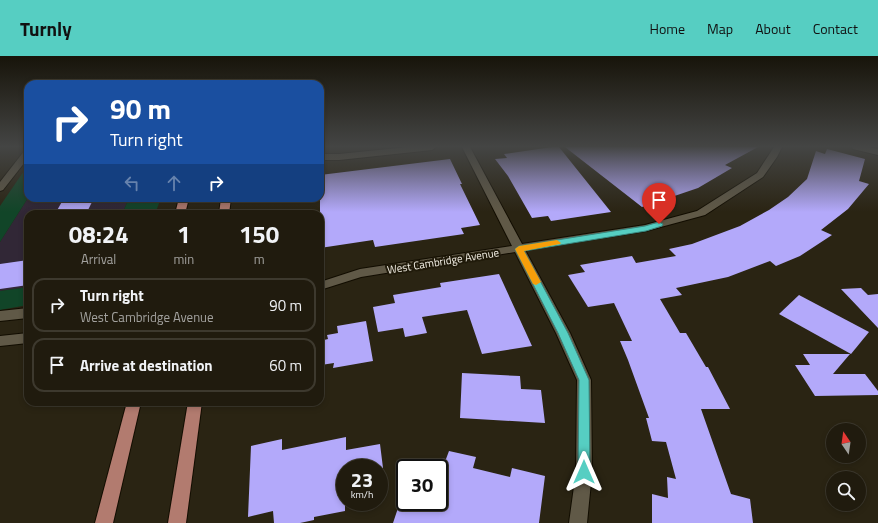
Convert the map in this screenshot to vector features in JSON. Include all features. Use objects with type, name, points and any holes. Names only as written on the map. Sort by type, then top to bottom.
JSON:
[{"type":"main road","points":[[104,523],[133,406]]},
{"type":"main road","points":[[177,523],[194,406]]},
{"type":"street","points":[[2,184],[14,169]]},
{"type":"street","points":[[477,169],[563,333],[584,380],[584,472],[578,523]]},
{"type":"street","name":"West Cambridge Avenue","points":[[324,285],[360,273],[646,228],[700,213],[760,175],[764,169]]},
{"type":"street","points":[[0,316],[24,313]]},
{"type":"street","points":[[0,342],[24,339]]},
{"type":"shaded area","points":[[25,202],[127,202],[124,210],[24,210],[24,288],[0,291],[0,242]]},
{"type":"green space","points":[[24,171],[24,202],[25,202],[0,242],[0,206]]},
{"type":"green space","points":[[127,202],[160,202],[156,210],[124,210]]},
{"type":"green space","points":[[24,288],[24,306],[0,310],[0,291]]},
{"type":"building","points":[[370,169],[455,169],[462,184],[460,184],[480,225],[461,228],[464,234],[375,247],[373,240],[324,247],[324,210],[320,210],[320,202],[324,202],[324,175]]},
{"type":"building","points":[[502,169],[576,169],[611,212],[551,221],[548,216],[532,218]]},
{"type":"building","points":[[593,169],[731,169],[698,188],[642,207]]},
{"type":"building","points":[[810,169],[862,169],[859,181],[869,184],[848,209],[821,230],[832,235],[800,256],[776,266],[770,261],[728,277],[676,288],[682,295],[660,299],[680,333],[686,333],[706,367],[708,367],[730,409],[701,409],[731,494],[750,499],[753,523],[652,523],[652,494],[668,498],[667,477],[676,479],[666,442],[652,441],[646,418],[649,418],[620,341],[632,341],[614,303],[588,307],[568,275],[585,272],[580,265],[632,256],[636,263],[676,256],[669,249],[692,244],[740,226],[769,210],[788,197],[807,179]]},
{"type":"building","points":[[62,202],[92,202],[88,210],[57,210]]},
{"type":"building","points":[[24,261],[24,286],[0,289],[0,264]]},
{"type":"building","points":[[499,274],[532,346],[482,354],[467,310],[422,317],[427,333],[405,337],[403,328],[378,332],[373,307],[395,303],[393,295],[441,287],[440,283]]},
{"type":"building","points":[[861,288],[868,295],[878,294],[878,328],[841,289]]},
{"type":"building","points":[[799,295],[869,332],[851,354],[779,314]]},
{"type":"building","points":[[366,321],[373,361],[333,368],[334,363],[324,365],[324,340],[328,339],[327,335],[338,333],[337,326]]},
{"type":"building","points":[[803,354],[850,354],[833,374],[865,374],[878,391],[878,395],[815,396],[795,365],[810,365]]},
{"type":"building","points":[[462,373],[520,376],[521,389],[541,390],[545,423],[460,418]]},
{"type":"building","points":[[346,437],[346,450],[380,444],[382,459],[336,459],[336,511],[345,511],[314,517],[314,520],[300,523],[274,523],[273,511],[248,517],[251,446],[282,439],[282,450]]},
{"type":"building","points":[[449,451],[476,457],[473,468],[510,477],[512,468],[545,476],[539,523],[393,523],[397,511],[448,511],[448,459],[446,459]]},
{"type":"slow traffic","points":[[536,282],[519,249],[557,243]]},
{"type":"route","points":[[584,472],[584,380],[563,333],[519,249],[646,228],[659,224]]}]
